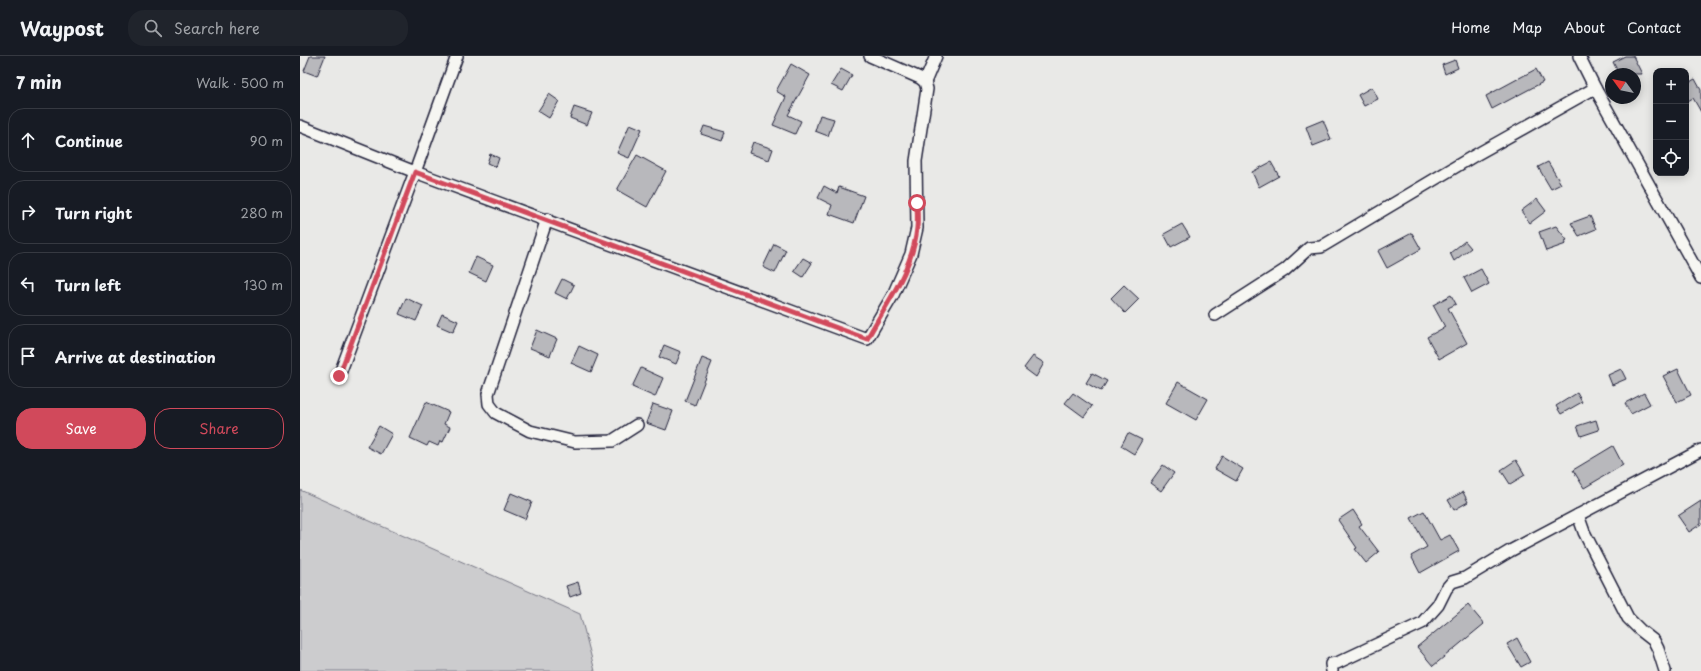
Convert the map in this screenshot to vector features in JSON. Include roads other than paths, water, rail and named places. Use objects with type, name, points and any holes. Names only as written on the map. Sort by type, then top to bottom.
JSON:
[{"type":"street","points":[[339,376],[457,56]]},
{"type":"street","points":[[300,126],[415,172],[547,219],[778,307],[867,339],[893,295],[911,254],[917,228],[916,161],[927,89],[925,82],[920,78],[870,56]]},
{"type":"street","points":[[925,82],[936,56]]},
{"type":"street","points":[[1578,56],[1701,278]]},
{"type":"street","points":[[1215,315],[1285,270],[1309,248],[1321,247],[1472,157],[1595,88]]},
{"type":"street","points":[[547,219],[488,394],[489,404],[496,413],[530,430],[575,442],[612,441],[637,425]]},
{"type":"street","points":[[1332,671],[1331,664],[1337,663],[1422,623],[1438,605],[1446,589],[1452,582],[1465,578],[1510,551],[1701,450]]},
{"type":"street","points":[[1578,515],[1584,532],[1628,618],[1654,641],[1665,671]]}]
